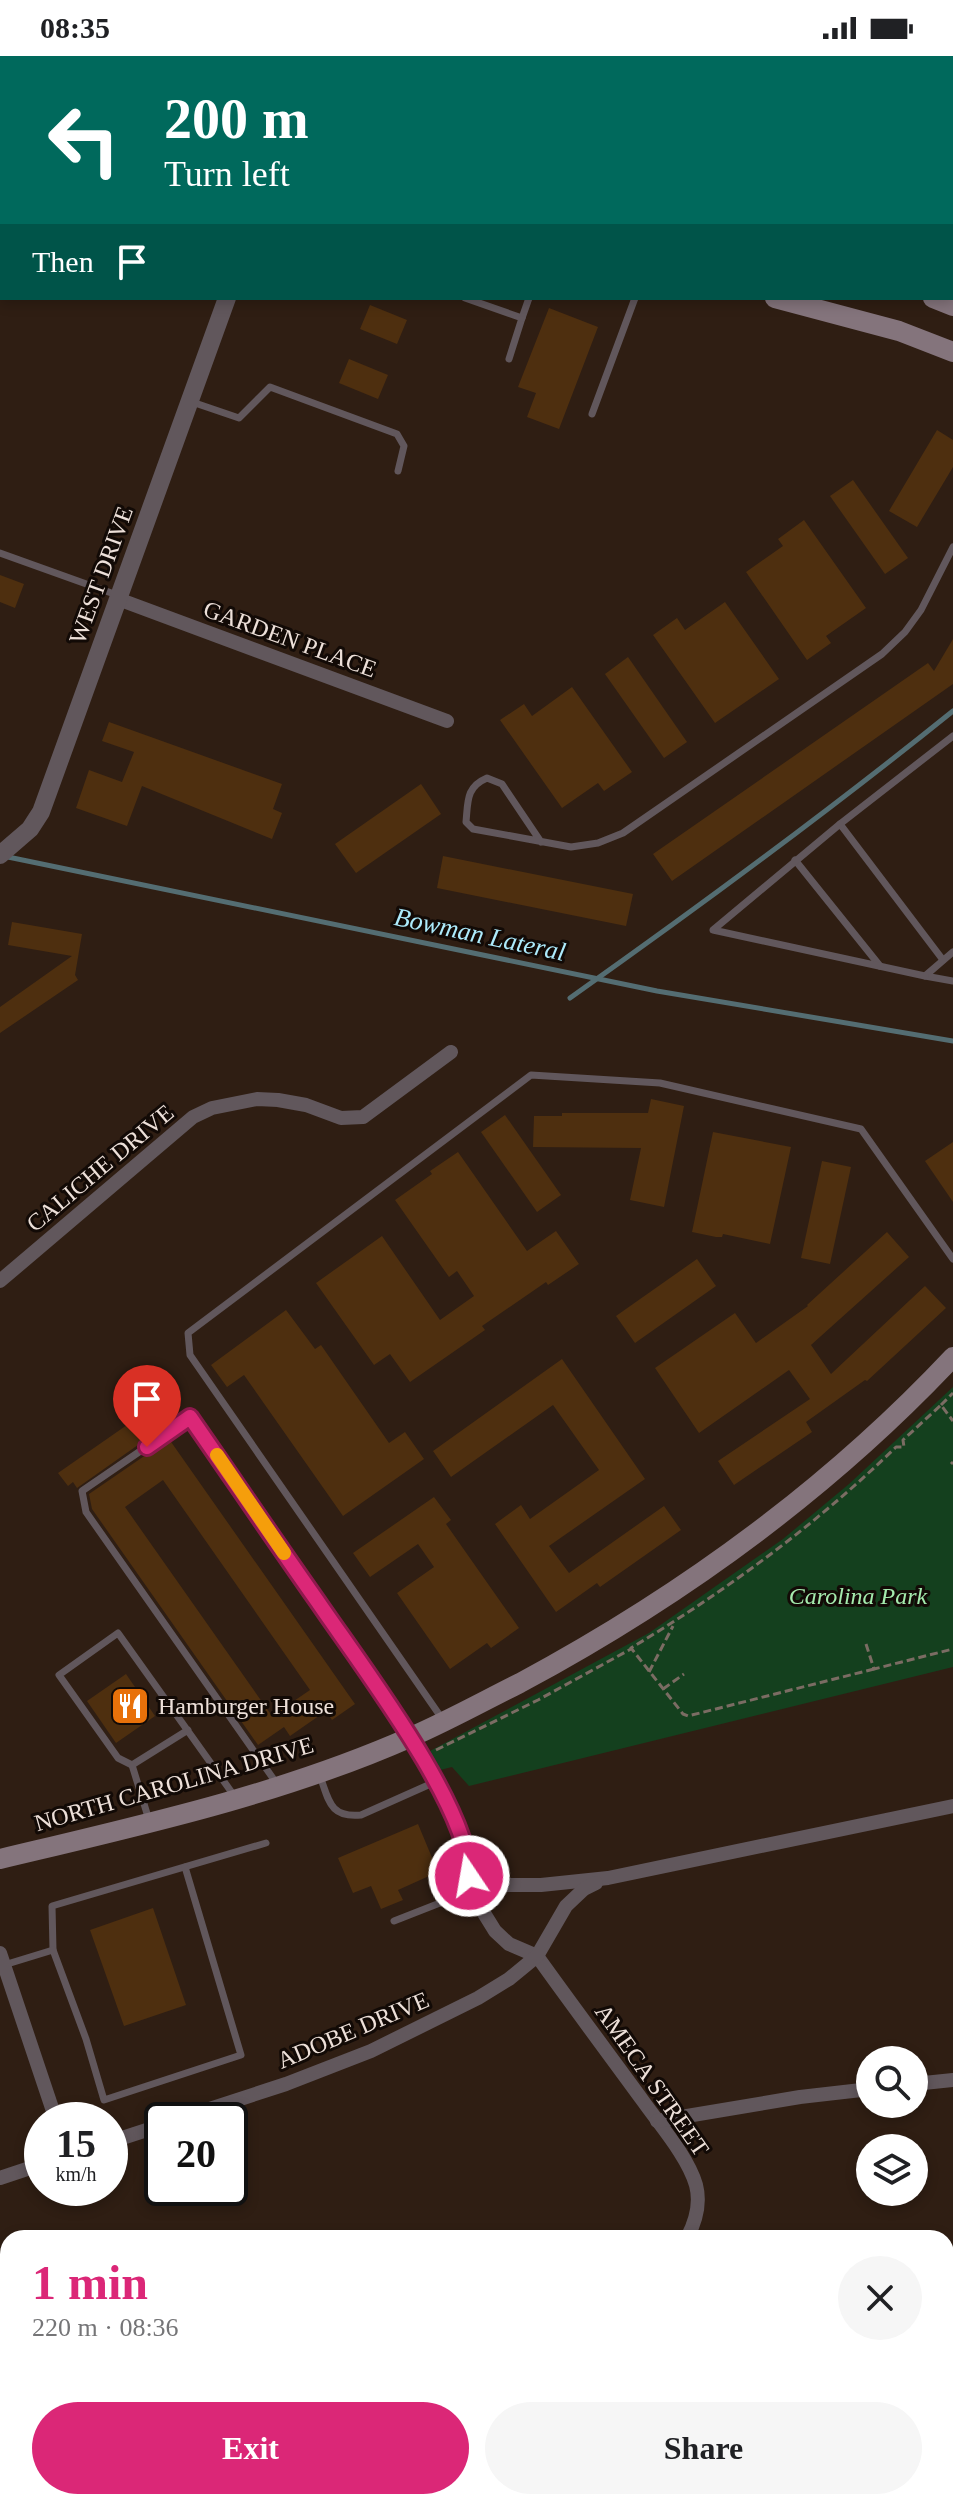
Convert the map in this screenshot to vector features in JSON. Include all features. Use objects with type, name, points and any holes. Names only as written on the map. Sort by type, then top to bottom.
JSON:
[{"type":"main road","points":[[783,300],[899,331],[953,352]]},
{"type":"main road","name":"NORTH CAROLINA DRIVE","points":[[0,1859],[237,1799],[410,1738],[444,1722],[571,1655],[710,1567],[783,1513],[835,1469],[886,1424],[953,1357]]},
{"type":"street","name":"WEST DRIVE","points":[[6,851],[30,829],[41,812],[226,300]]},
{"type":"street","name":"GARDEN PLACE","points":[[119,597],[447,721]]},
{"type":"street","name":"CALICHE DRIVE","points":[[0,1281],[193,1117],[220,1106],[257,1099],[306,1105],[341,1118],[363,1117],[451,1052]]},
{"type":"street","name":"ADOBE DRIVE","points":[[537,1956],[509,1944],[495,1931],[482,1910],[482,1901],[487,1892],[500,1885],[541,1885],[608,1878],[953,1806]]},
{"type":"street","name":"ADOBE DRIVE","points":[[231,2102],[371,2051],[478,1998],[509,1979],[537,1956],[566,1906],[584,1889],[608,1878]]},
{"type":"street","name":"AMECA STREET","points":[[537,1956],[691,2173],[697,2188],[698,2205],[691,2230]]},
{"type":"street","points":[[2,1959],[50,2102]]},
{"type":"street","points":[[928,2083],[953,2080]]},
{"type":"street","points":[[657,2121],[856,2091]]},
{"type":"street","points":[[0,2178],[24,2170]]},
{"type":"lane","points":[[471,300],[522,318]]},
{"type":"lane","points":[[509,359],[528,300]]},
{"type":"lane","points":[[592,414],[634,300]]},
{"type":"lane","points":[[190,401],[239,418],[270,387],[397,434],[404,446],[398,471]]},
{"type":"lane","points":[[541,842],[502,784],[487,778],[476,783],[469,794],[466,822],[473,829],[541,842],[571,847],[598,843],[623,833],[882,654],[905,632],[921,610],[953,547]]},
{"type":"lane","points":[[0,553],[119,597]]},
{"type":"lane","points":[[953,736],[795,860],[713,930],[953,981]]},
{"type":"lane","points":[[840,824],[943,960]]},
{"type":"lane","points":[[795,860],[880,966]]},
{"type":"lane","points":[[925,976],[953,952]]},
{"type":"lane","points":[[444,1722],[190,1355],[188,1333],[531,1075],[660,1083],[861,1129],[953,1259]]},
{"type":"lane","points":[[278,1786],[86,1512],[82,1491],[190,1417],[410,1738],[452,1814],[469,1864],[465,1886],[445,1901],[394,1921]]},
{"type":"lane","points":[[150,1823],[132,1765],[118,1758],[59,1675],[118,1633],[237,1799]]},
{"type":"lane","points":[[132,1765],[188,1730]]},
{"type":"lane","points":[[318,1772],[334,1809],[348,1816],[361,1815],[435,1782]]},
{"type":"lane","points":[[185,1867],[241,2055],[104,2100],[86,2039],[53,1950],[52,1906],[266,1843]]},
{"type":"lane","points":[[2,1959],[53,1950]]},
{"type":"path","points":[[436,1750],[538,1700],[675,1622],[789,1540],[852,1490],[896,1447],[904,1447],[903,1440],[953,1393]]},
{"type":"path","points":[[941,1405],[953,1421]]},
{"type":"path","points":[[649,1672],[675,1622]]},
{"type":"path","points":[[866,1644],[874,1669]]},
{"type":"path","points":[[631,1648],[683,1714],[694,1717],[953,1649]]},
{"type":"path","points":[[663,1689],[684,1674]]},
{"type":"green space","name":"Carolina Park","points":[[953,1387],[953,1667],[469,1786],[452,1767],[436,1771],[431,1763],[430,1751],[649,1633],[783,1539],[849,1484]]},
{"type":"building","points":[[370,305],[407,320],[397,344],[360,329]]},
{"type":"building","points":[[549,308],[598,327],[559,429],[527,417],[536,393],[518,387]]},
{"type":"building","points":[[349,359],[388,375],[378,399],[339,383]]},
{"type":"building","points":[[937,430],[953,440],[953,467],[917,527],[889,511]]},
{"type":"building","points":[[853,480],[908,558],[885,574],[830,496]]},
{"type":"building","points":[[804,520],[866,608],[826,636],[831,643],[807,660],[746,572],[783,546],[778,539]]},
{"type":"building","points":[[0,575],[24,584],[15,608],[0,602]]},
{"type":"building","points":[[725,602],[779,679],[715,723],[653,635],[677,618],[685,630]]},
{"type":"building","points":[[953,639],[953,684],[672,881],[653,854],[928,663],[934,671]]},
{"type":"building","points":[[628,657],[687,742],[664,758],[605,674]]},
{"type":"building","points":[[572,687],[632,772],[604,791],[598,783],[562,808],[500,720],[524,704],[532,716]]},
{"type":"building","points":[[109,722],[282,784],[273,809],[282,813],[272,839],[142,786],[127,826],[76,808],[89,770],[122,782],[134,752],[102,741]]},
{"type":"building","points":[[421,784],[441,814],[356,873],[335,844]]},
{"type":"building","points":[[443,856],[633,894],[626,926],[437,888]]},
{"type":"building","points":[[12,922],[82,934],[75,975],[78,980],[0,1033],[0,1007],[72,956],[8,945]]},
{"type":"building","points":[[651,1099],[684,1106],[664,1207],[630,1200],[641,1148],[533,1147],[534,1116],[648,1113]]},
{"type":"building","points":[[505,1115],[561,1195],[537,1212],[481,1132]]},
{"type":"building","points":[[713,1132],[791,1147],[770,1244],[723,1234],[716,1237],[692,1232]]},
{"type":"building","points":[[953,1142],[953,1202],[925,1161]]},
{"type":"building","points":[[458,1152],[527,1251],[556,1231],[579,1264],[548,1285],[546,1282],[482,1326],[485,1330],[410,1382],[390,1354],[374,1365],[316,1283],[382,1236],[440,1320],[474,1296],[457,1271],[449,1277],[395,1200]]},
{"type":"building","points":[[822,1161],[851,1167],[830,1264],[801,1258]]},
{"type":"building","points":[[887,1232],[909,1257],[811,1345],[831,1374],[925,1286],[946,1308],[867,1381],[806,1422],[812,1432],[734,1485],[718,1461],[810,1399],[789,1370],[699,1433],[655,1368],[735,1313],[756,1343],[808,1306]]},
{"type":"building","points":[[697,1259],[716,1286],[635,1343],[616,1316]]},
{"type":"building","points":[[286,1310],[315,1349],[321,1345],[389,1443],[405,1432],[424,1459],[343,1516],[244,1375],[227,1387],[211,1365]]},
{"type":"building","points":[[562,1359],[645,1479],[549,1546],[569,1573],[664,1506],[681,1530],[600,1587],[597,1583],[556,1612],[495,1524],[521,1505],[530,1519],[599,1470],[553,1405],[451,1477],[433,1451]]},
{"type":"building","points":[[160,1402],[169,1415],[158,1423],[162,1428],[77,1488],[73,1482],[68,1486],[58,1473]]},
{"type":"building","points":[[169,1439],[355,1704],[332,1720],[326,1711],[290,1736],[284,1727],[258,1745],[92,1509],[89,1494]],"holes":[[[163,1480],[310,1690],[272,1716],[125,1507]]]},
{"type":"building","points":[[434,1497],[451,1520],[446,1524],[519,1628],[491,1648],[487,1643],[450,1669],[397,1593],[434,1567],[418,1544],[370,1577],[353,1553]]},
{"type":"building","points":[[126,1674],[155,1716],[116,1743],[87,1701]]},
{"type":"building","points":[[418,1824],[438,1872],[398,1890],[403,1900],[381,1909],[371,1886],[353,1893],[338,1858]]},
{"type":"building","points":[[153,1908],[186,2005],[124,2026],[90,1930]]},
{"type":"waterway","points":[[570,998],[764,858],[953,711]]},
{"type":"waterway","name":"Bowman Lateral","points":[[8,857],[657,991],[953,1041]]},
{"type":"slow traffic","points":[[217,1455],[284,1553]]},
{"type":"place","name":"Hamburger House","points":[[130,1706]]},
{"type":"route","points":[[147,1447],[190,1417],[410,1738],[452,1814],[469,1864],[469,1876]]}]
